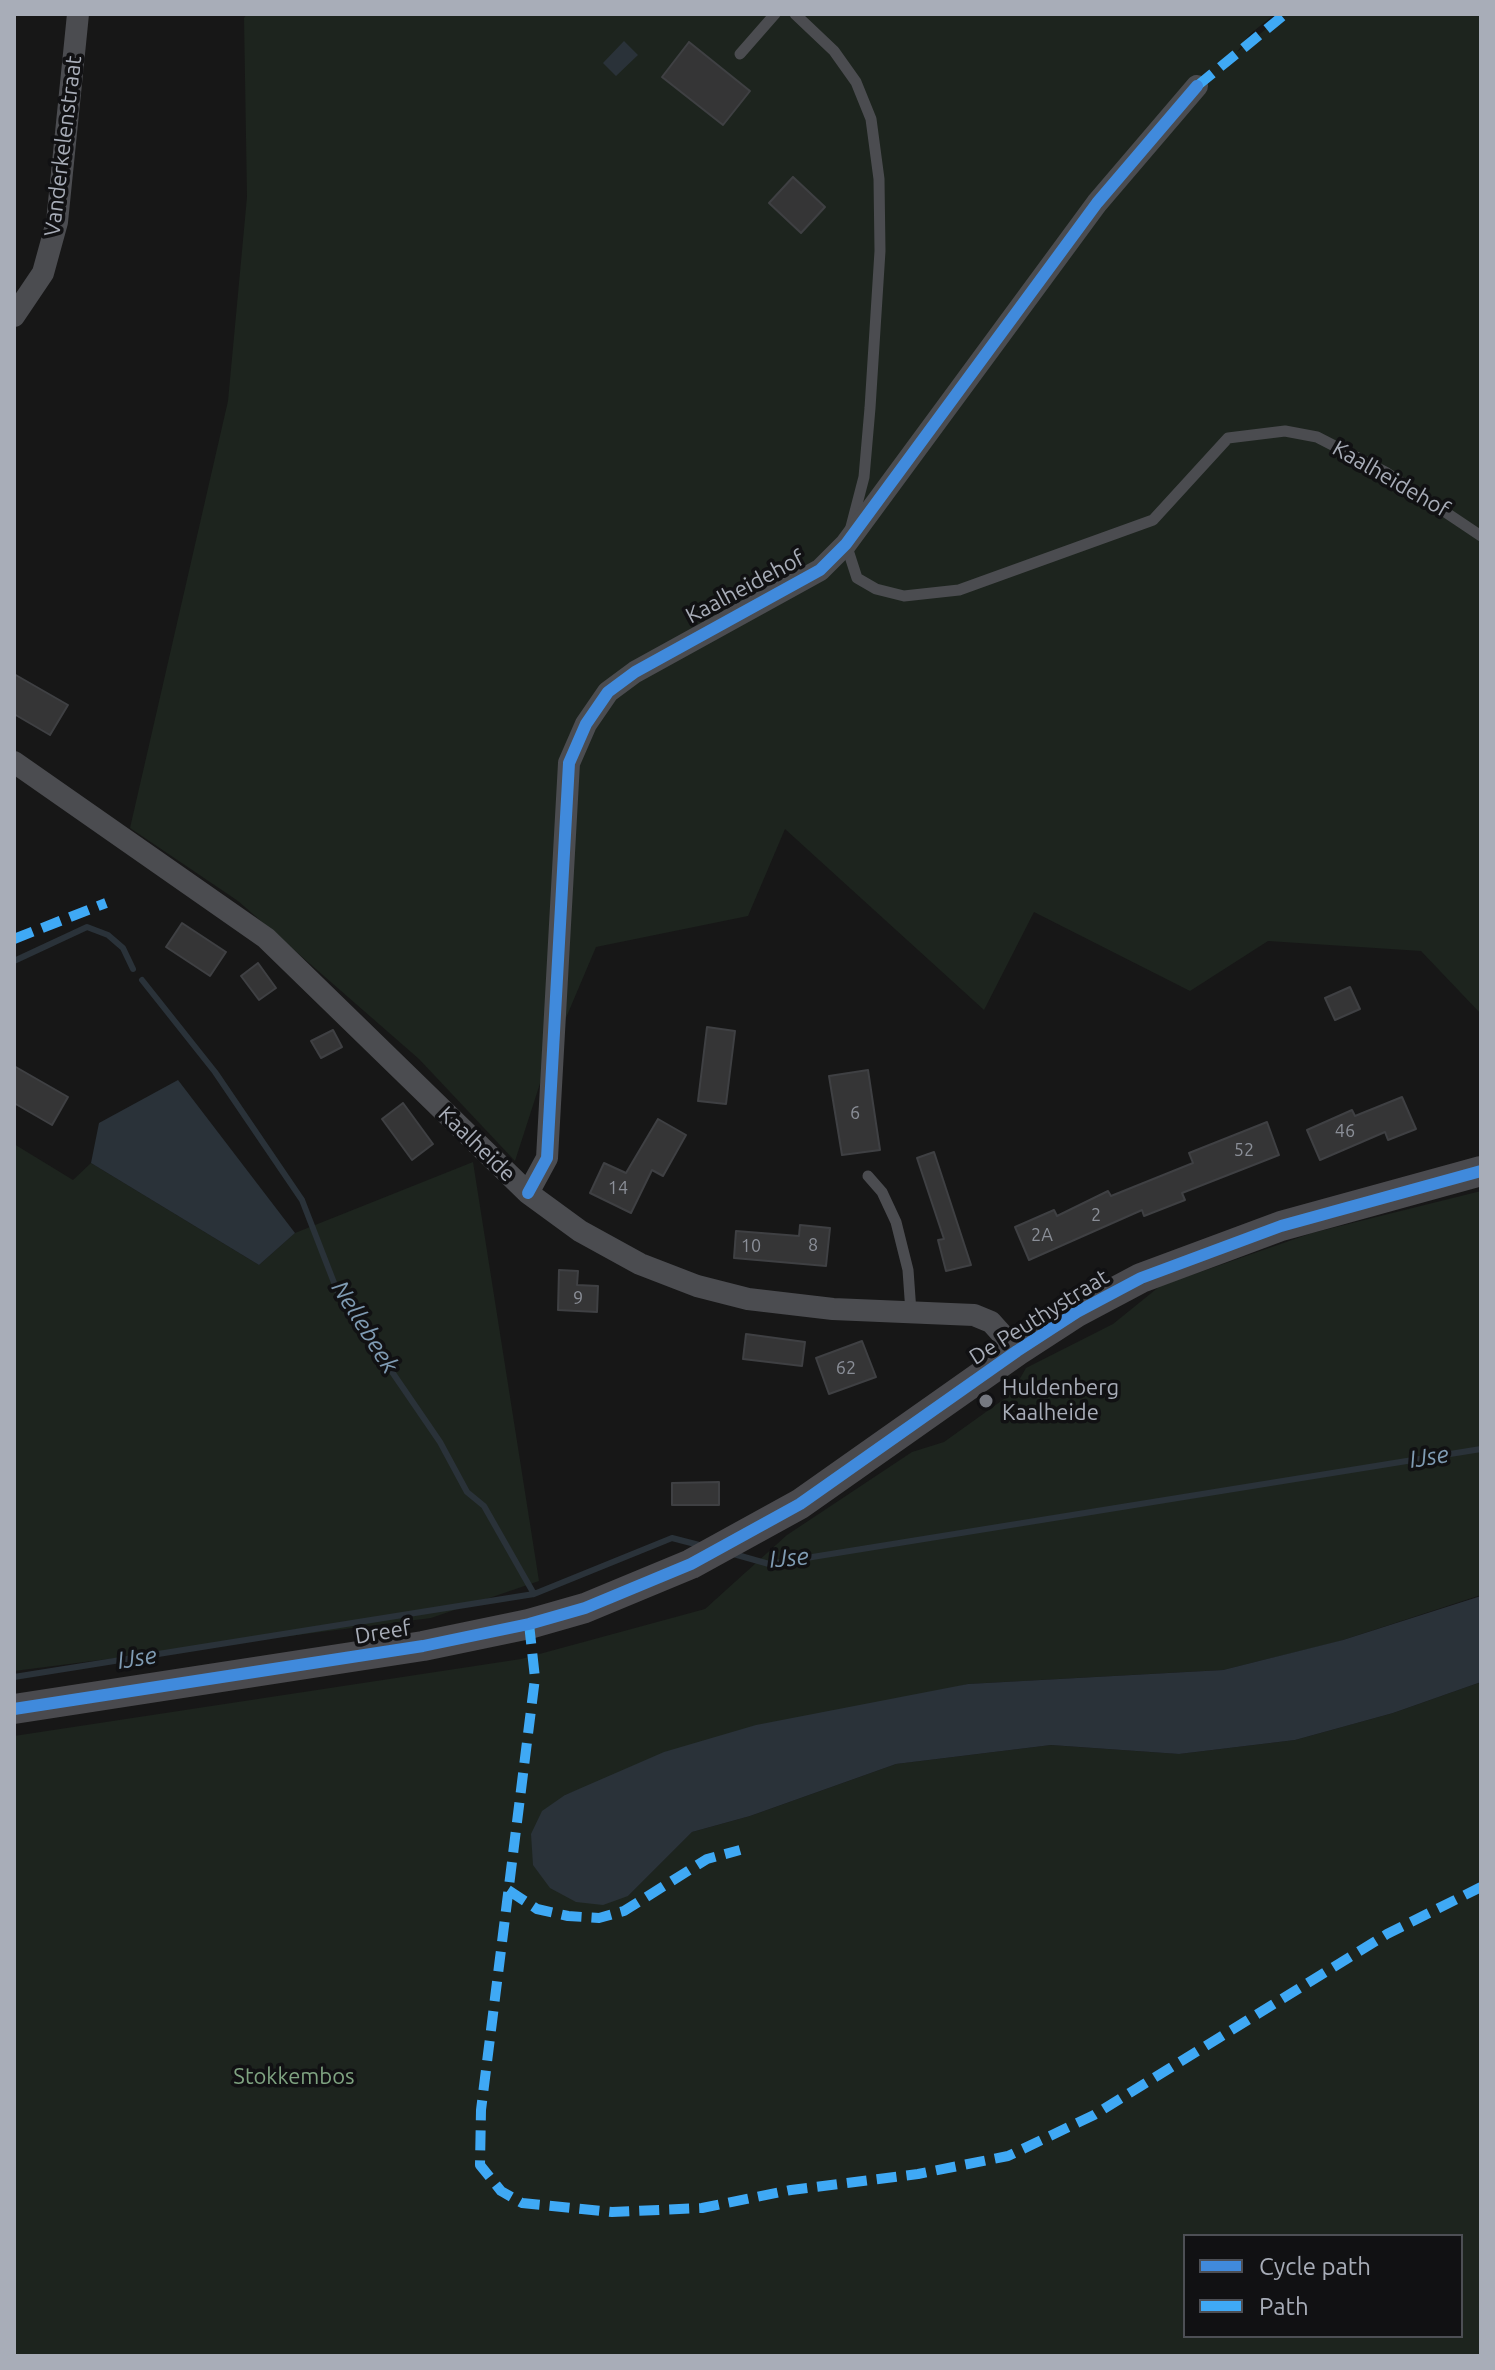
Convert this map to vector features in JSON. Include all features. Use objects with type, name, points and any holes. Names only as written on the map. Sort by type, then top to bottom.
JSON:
[{"type":"main road","name":"De Peuthystraat","points":[[743,1536],[800,1504],[1077,1312],[1141,1278],[1281,1226],[1481,1171]]},
{"type":"main road","name":"Dreef","points":[[14,1709],[423,1646],[529,1624],[585,1608],[691,1564],[743,1536]]},
{"type":"street","name":"Vanderkelenstraat","points":[[14,316],[43,273],[57,222],[78,14]]},
{"type":"street","name":"Kaalheidehof","points":[[528,1193],[547,1158],[569,763],[586,724],[608,692],[635,672],[820,570],[846,544],[1097,203],[1197,86]]},
{"type":"street","name":"Kaalheide","points":[[14,762],[266,938],[528,1193],[580,1231],[640,1264],[697,1286],[748,1299],[833,1309],[974,1315],[991,1322],[1017,1351]]},
{"type":"lane","points":[[740,54],[775,14]]},
{"type":"lane","points":[[795,14],[834,51],[856,82],[871,119],[879,179],[880,251],[869,422],[864,477],[846,544]]},
{"type":"lane","name":"Kaalheidehof","points":[[846,544],[857,578],[876,589],[904,596],[959,590],[1153,520],[1228,438],[1285,431],[1317,437],[1387,473],[1481,536]]},
{"type":"lane","points":[[868,1176],[882,1192],[896,1222],[908,1270],[911,1312]]},
{"type":"green space","points":[[247,14],[1275,14],[1250,34],[1237,52],[1285,14],[1481,14],[1481,1014],[1421,951],[1268,941],[1190,991],[1034,912],[984,1010],[785,829],[748,916],[596,947],[546,1065],[515,1161],[419,1059],[238,901],[130,828],[228,401],[247,197],[244,18]]},
{"type":"green space","points":[[14,1144],[73,1180],[91,1163],[259,1265],[295,1233],[473,1162],[539,1581],[431,1618],[14,1671]]},
{"type":"green space","name":"Stokkembos","points":[[1481,1191],[1481,1595],[1337,1642],[1223,1670],[968,1684],[594,1784],[565,1795],[628,1896],[692,1832],[750,1816],[896,1764],[1051,1745],[1179,1754],[1295,1740],[1393,1713],[1481,1682],[1481,2356],[14,2356],[14,1736],[521,1659],[705,1609],[787,1535],[912,1452],[944,1442],[1011,1394],[1026,1368],[1113,1324],[1160,1286],[1312,1233]]},
{"type":"shaded area","points":[[624,41],[638,55],[616,76],[603,63]]},
{"type":"shaded area","points":[[178,1080],[295,1233],[259,1265],[91,1163],[99,1123]]},
{"type":"shaded area","points":[[1481,1596],[1481,1682],[1393,1713],[1295,1740],[1179,1754],[1051,1745],[896,1764],[750,1816],[692,1832],[628,1896],[603,1905],[576,1902],[550,1888],[533,1865],[531,1834],[542,1811],[565,1795],[664,1752],[756,1725],[968,1684],[1223,1670],[1343,1640]]},
{"type":"building","points":[[689,42],[750,91],[723,125],[662,77]]},
{"type":"building","points":[[793,177],[825,207],[801,233],[769,203]]},
{"type":"building","points":[[14,674],[68,705],[50,735],[14,714]]},
{"type":"building","points":[[182,923],[226,952],[210,976],[166,947]]},
{"type":"building","points":[[258,963],[276,988],[259,1000],[241,976]]},
{"type":"building","points":[[1350,987],[1360,1009],[1335,1020],[1325,998]]},
{"type":"building","points":[[707,1027],[735,1031],[726,1104],[698,1101]]},
{"type":"building","points":[[333,1030],[342,1047],[321,1058],[311,1041]]},
{"type":"building","points":[[14,1066],[68,1097],[52,1125],[14,1103]]},
{"type":"building","points":[[868,1070],[880,1150],[842,1155],[829,1076]]},
{"type":"building","points":[[1402,1097],[1416,1129],[1388,1140],[1385,1132],[1320,1160],[1307,1130],[1352,1110],[1355,1116]]},
{"type":"building","points":[[403,1103],[433,1144],[412,1160],[382,1119]]},
{"type":"building","points":[[658,1119],[686,1135],[663,1176],[652,1170],[631,1213],[590,1193],[604,1163],[626,1173]]},
{"type":"building","points":[[1267,1122],[1279,1155],[1182,1193],[1185,1200],[1144,1216],[1142,1210],[1029,1260],[1015,1227],[1054,1210],[1057,1216],[1108,1191],[1111,1196],[1193,1163],[1189,1153]]},
{"type":"building","points":[[934,1152],[971,1265],[946,1271],[938,1240],[944,1239],[917,1158]]},
{"type":"building","points":[[800,1225],[830,1228],[826,1266],[734,1258],[736,1231],[799,1236]]},
{"type":"building","points":[[559,1270],[578,1271],[577,1285],[598,1286],[597,1312],[558,1310]]},
{"type":"building","points":[[746,1334],[805,1342],[802,1366],[743,1359]]},
{"type":"building","points":[[862,1341],[876,1377],[829,1394],[816,1358]]},
{"type":"building","points":[[719,1482],[719,1505],[672,1505],[672,1483]]},
{"type":"waterway","name":"Nellebeek","points":[[14,961],[87,927],[108,935],[123,948],[133,969]]},
{"type":"waterway","name":"Nellebeek","points":[[142,980],[215,1072],[302,1200],[338,1293],[440,1442],[467,1492],[484,1506],[534,1594]]},
{"type":"waterway","name":"IJse","points":[[730,1553],[769,1564],[1481,1449]]},
{"type":"waterway","name":"IJse","points":[[14,1677],[534,1594],[672,1538],[703,1546]]},
{"type":"marked path","points":[[1197,86],[1285,14]]},
{"type":"marked path","points":[[14,939],[106,903]]},
{"type":"marked path","points":[[529,1624],[535,1678],[481,2110],[480,2165],[501,2191],[522,2203],[612,2212],[702,2208],[791,2190],[918,2174],[1008,2156],[1094,2115],[1387,1934],[1481,1887]]},
{"type":"marked path","points":[[508,1890],[537,1909],[568,1916],[599,1918],[624,1911],[707,1859],[740,1850]]},
{"type":"cycle path","points":[[528,1193],[547,1158],[569,763],[586,724],[608,692],[635,672],[820,570],[846,544],[1097,203],[1197,86]]},
{"type":"cycle path","points":[[14,1709],[423,1646],[529,1624],[585,1608],[691,1564],[800,1504],[1017,1351],[1077,1312],[1141,1278],[1281,1226],[1481,1171]]},
{"type":"place","name":"Huldenberg Kaalheide","points":[[986,1401]]}]
